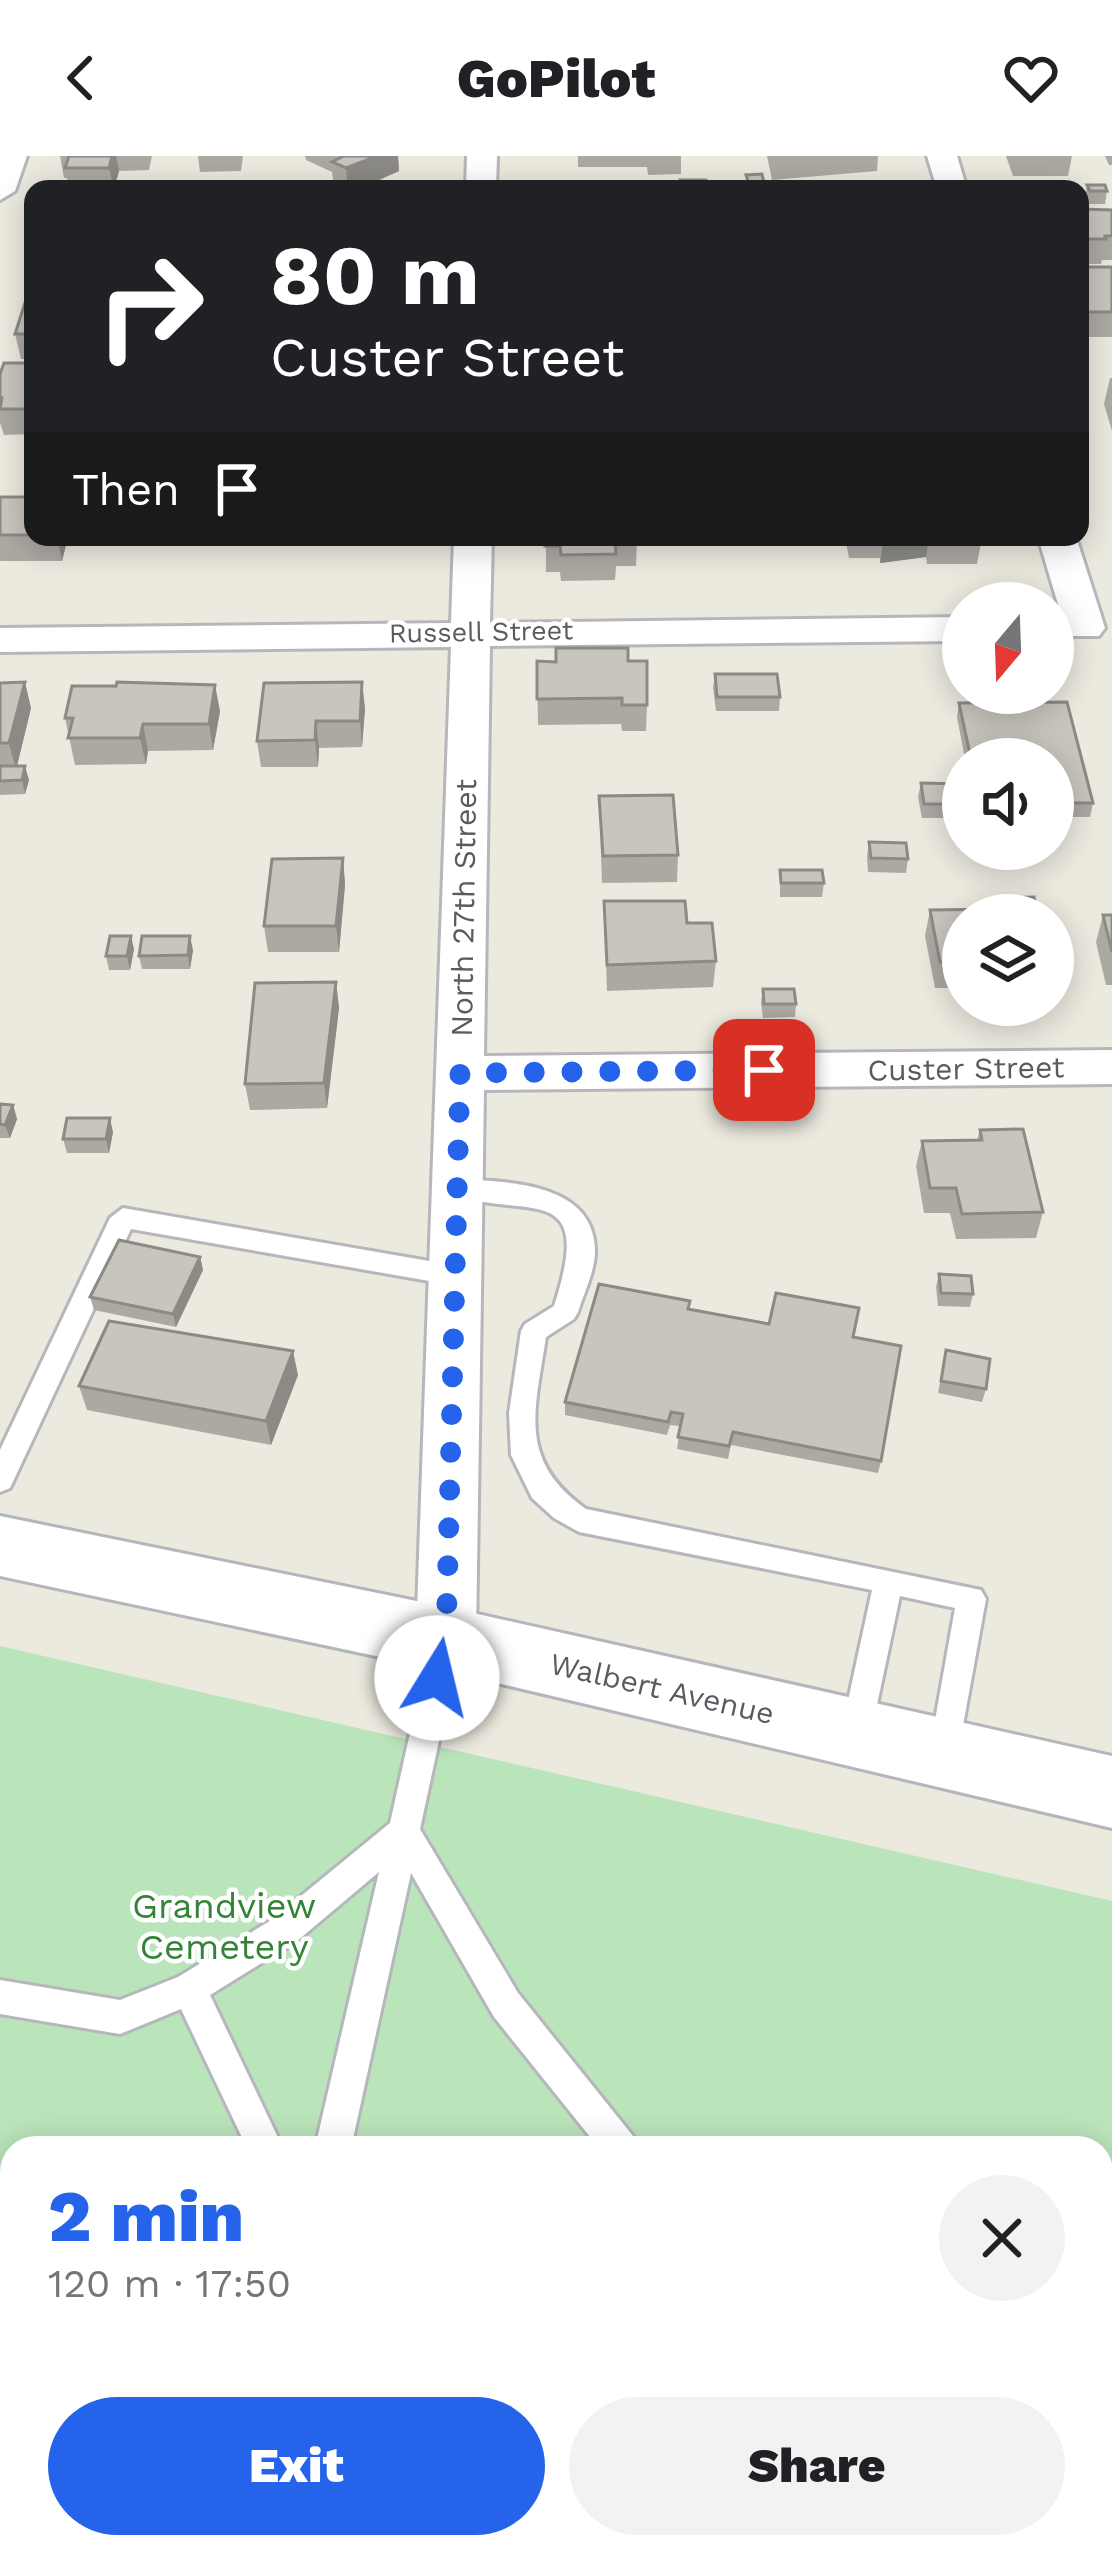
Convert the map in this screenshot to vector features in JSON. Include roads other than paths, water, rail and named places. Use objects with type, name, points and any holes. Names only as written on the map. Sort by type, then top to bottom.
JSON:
[{"type":"main road","name":"Walbert Avenue","points":[[0,1546],[446,1639],[1112,1792]]},
{"type":"street","points":[[0,191],[12,156]]},
{"type":"street","name":"North 27th Street","points":[[446,1639],[473,546]]},
{"type":"street","points":[[1061,546],[1084,628]]},
{"type":"street","name":"Russell Street","points":[[0,640],[942,629]]},
{"type":"street","name":"Custer Street","points":[[460,1073],[1112,1067]]},
{"type":"lane","points":[[459,1188],[538,1196],[572,1216],[583,1246],[565,1312],[534,1331],[525,1391],[524,1457],[542,1490],[579,1520],[971,1599],[945,1754]]},
{"type":"lane","points":[[0,1480],[123,1218],[458,1276]]},
{"type":"lane","points":[[856,1733],[889,1581]]},
{"type":"lane","points":[[336,2136],[446,1639]]},
{"type":"lane","points":[[0,1996],[120,2017],[189,1989],[285,1930],[404,1831]]},
{"type":"lane","points":[[404,1831],[506,2005],[611,2136]]},
{"type":"lane","points":[[189,1989],[260,2136]]},
{"type":"park label","name":"Grandview Cemetery","points":[[224,1926]]}]
